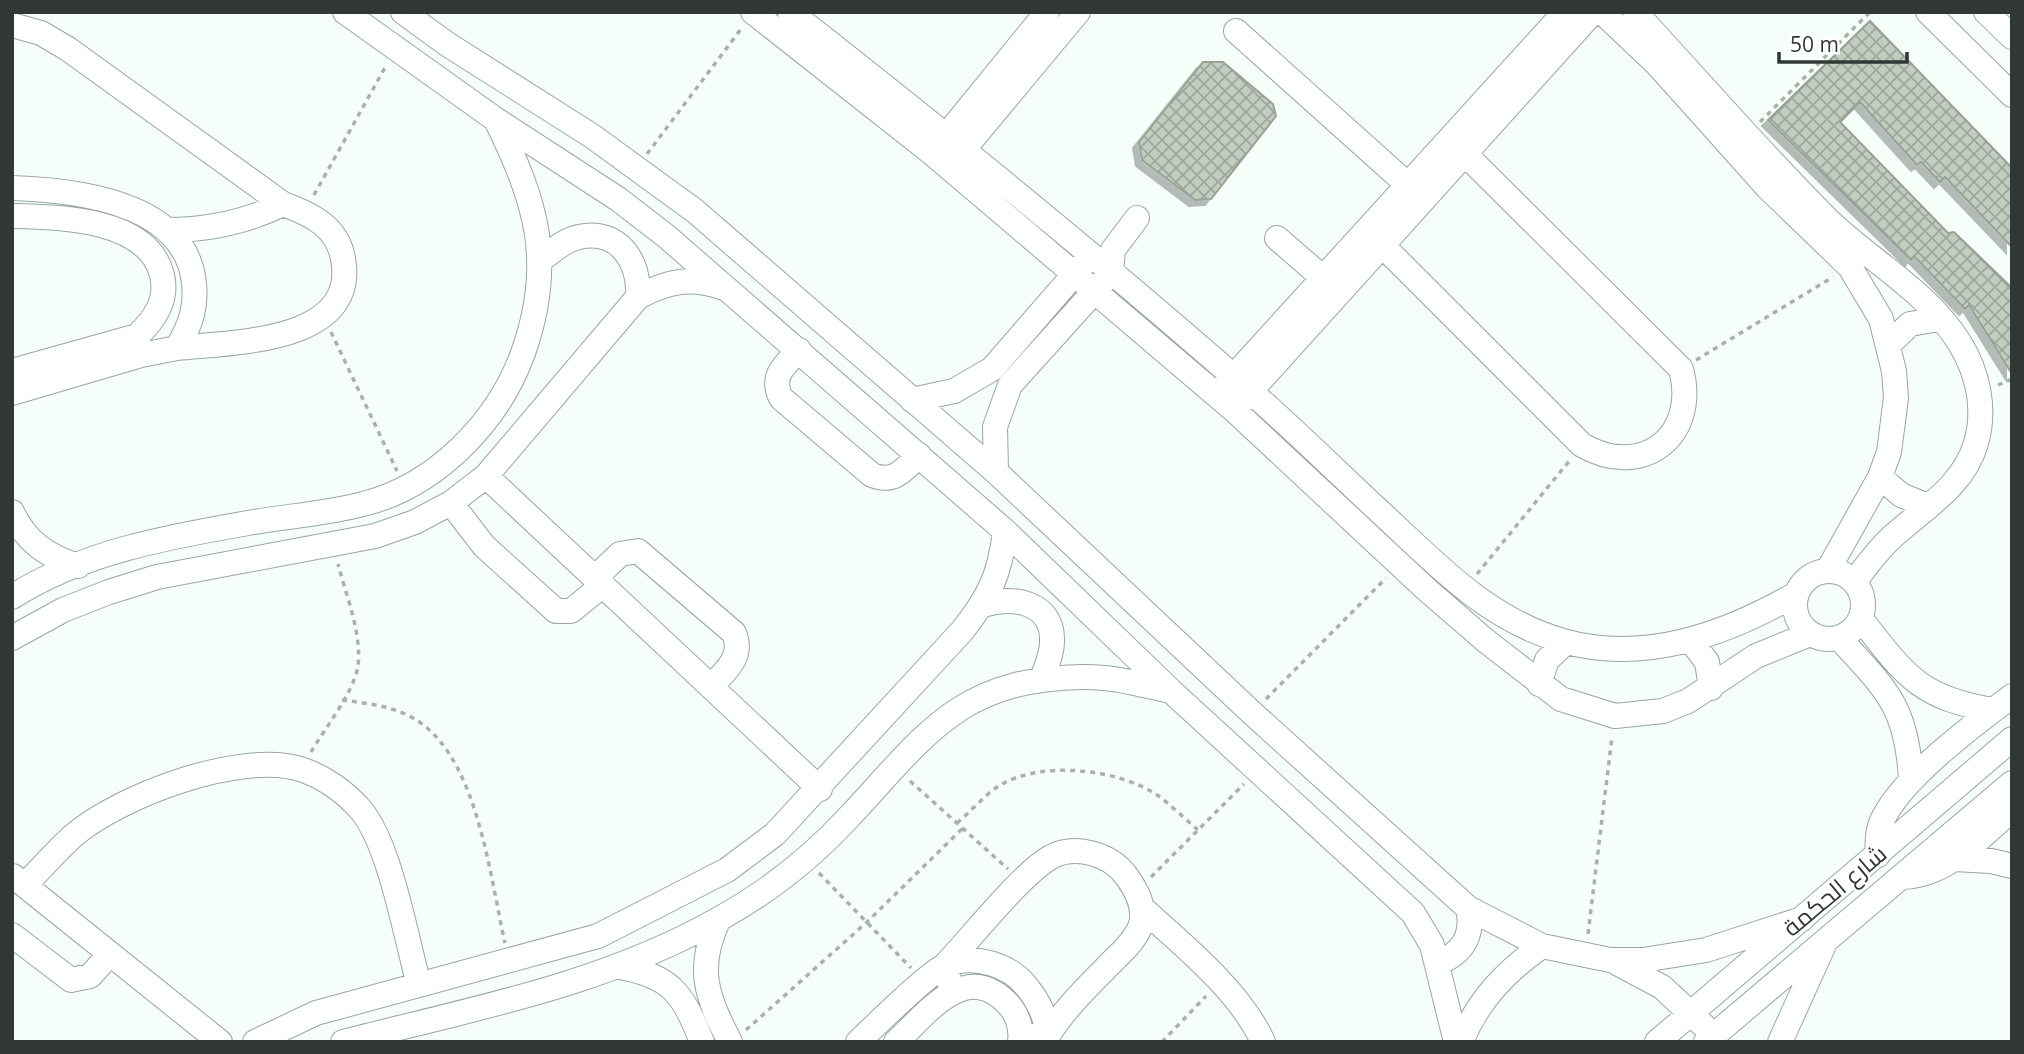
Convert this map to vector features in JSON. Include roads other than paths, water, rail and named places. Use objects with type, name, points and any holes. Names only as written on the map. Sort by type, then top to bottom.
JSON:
[{"type":"street","points":[[345,12],[495,119],[618,199],[731,291],[1005,531],[1171,691],[1413,913],[1432,945],[1438,962],[1458,1042]]},
{"type":"street","points":[[403,12],[447,44],[637,167],[695,211],[996,472],[1252,713],[1468,908],[1542,946],[1585,957],[1610,960],[1643,960],[1706,950],[1802,919]]},
{"type":"street","points":[[753,12],[948,151],[1242,384],[1465,589],[1505,618],[1566,642],[1641,648],[1691,641],[1744,621],[1796,594]]},
{"type":"street","points":[[790,12],[948,151]]},
{"type":"street","points":[[948,151],[1047,12]]},
{"type":"street","points":[[948,151],[1078,12]]},
{"type":"street","points":[[1225,402],[1457,146],[1564,12]]},
{"type":"street","points":[[1242,384],[1323,278],[1375,238],[1408,185],[1457,146],[1593,12]]},
{"type":"street","points":[[1602,12],[1657,64],[1768,188],[1850,267],[1881,318],[1889,344],[1896,398],[1889,452],[1880,477],[1829,570]]},
{"type":"street","points":[[1635,12],[1827,218],[1907,286],[1939,319],[1958,340],[1972,364],[1980,393],[1981,419],[1976,445],[1965,469],[1949,490],[1890,539],[1855,581]]},
{"type":"street","points":[[1928,12],[2012,95]]},
{"type":"street","points":[[1986,12],[2012,37]]},
{"type":"street","points":[[12,25],[41,33],[68,49],[294,208],[323,223],[337,239],[344,260],[340,290],[324,316],[277,337],[177,348],[139,345],[12,371]]},
{"type":"street","points":[[1236,31],[1408,185]]},
{"type":"street","points":[[12,597],[78,566],[130,547],[197,532],[366,504],[405,488],[449,460],[482,426],[502,397],[531,331],[541,260],[536,221],[495,119]]},
{"type":"street","points":[[1375,238],[1582,445],[1598,455],[1617,459],[1636,457],[1661,445],[1679,424],[1686,406],[1682,369],[1457,146]]},
{"type":"street","points":[[12,188],[86,196],[147,216],[168,230],[187,258],[195,289],[194,310],[188,330],[177,348]]},
{"type":"street","points":[[113,229],[121,206]]},
{"type":"street","points":[[168,230],[216,228],[294,208]]},
{"type":"street","points":[[12,216],[45,217],[132,235],[149,247],[159,264],[164,284],[157,313],[139,345],[12,393]]},
{"type":"street","points":[[996,472],[995,427],[1010,385],[1137,218]]},
{"type":"street","points":[[541,260],[561,244],[580,236],[601,237],[618,243],[632,258],[639,277],[638,297]]},
{"type":"street","points":[[1277,238],[1323,278]]},
{"type":"street","points":[[912,400],[954,391],[992,369],[1097,269]]},
{"type":"street","points":[[1097,269],[1225,402],[1399,565],[1539,684],[1585,709],[1615,716],[1663,711],[1711,688],[1756,656],[1810,634]]},
{"type":"street","points":[[12,638],[63,610],[109,592],[205,568],[375,536],[415,522],[451,503],[486,476],[638,297],[659,285],[684,280],[708,282],[731,291]]},
{"type":"street","points":[[1889,344],[1910,324],[1939,319]]},
{"type":"street","points":[[839,336],[778,372],[776,381],[781,398],[872,475],[881,478],[900,474],[919,455]]},
{"type":"street","points":[[486,476],[820,789]]},
{"type":"street","points":[[1880,477],[1901,495],[1928,506]]},
{"type":"street","points":[[451,503],[484,546],[556,611],[571,611],[620,555],[638,551],[734,633],[738,642],[735,660],[711,687]]},
{"type":"street","points":[[12,512],[21,530],[46,553],[78,566]]},
{"type":"street","points":[[255,1042],[316,1013],[598,936],[689,892],[727,870],[775,834],[820,789],[924,675],[983,605],[996,580],[1005,531]]},
{"type":"street","points":[[197,532],[205,568]]},
{"type":"street","points":[[1829,570],[1843,573],[1855,581],[1862,593],[1864,606],[1861,620],[1852,631],[1839,638],[1824,639],[1810,634],[1800,624],[1794,609],[1796,594],[1803,582],[1814,573],[1829,570]]},
{"type":"street","points":[[983,605],[1001,599],[1020,600],[1037,608],[1047,620],[1053,639],[1042,679]]},
{"type":"street","points":[[1861,620],[1916,684],[1952,702],[2003,703]]},
{"type":"street","points":[[1839,638],[1895,703],[1908,740],[1911,780]]},
{"type":"street","points":[[1691,641],[1707,662],[1711,688]]},
{"type":"street","points":[[1539,684],[1547,660],[1566,642]]},
{"type":"street","points":[[343,1042],[586,979],[619,967],[719,919],[758,896],[805,859],[846,820],[920,737],[956,710],[986,695],[1042,679],[1085,677],[1171,691]]},
{"type":"street","points":[[1878,855],[1883,820],[1911,780],[2003,703]]},
{"type":"street","name":"شارع الحكمة","points":[[1657,1042],[2012,739]]},
{"type":"street","points":[[220,1042],[18,880],[75,835],[115,808],[159,788],[253,765],[302,769],[334,785],[361,810],[380,843],[419,985]]},
{"type":"street","name":"شارع الحكمة","points":[[1711,1040],[2012,783]]},
{"type":"street","points":[[1901,877],[1932,874],[2012,810]]},
{"type":"street","points":[[858,1042],[946,964],[1049,858],[1063,852],[1080,850],[1103,857],[1123,871],[1140,900],[1218,981],[1242,1009],[1263,1042]]},
{"type":"street","points":[[1954,859],[2012,866]]},
{"type":"street","points":[[1046,1040],[1067,1008],[1128,945],[1141,926],[1140,900]]},
{"type":"street","points":[[1438,962],[1458,952],[1466,942],[1471,919],[1468,908]]},
{"type":"street","points":[[719,919],[706,957],[705,979],[709,1001],[736,1037]]},
{"type":"street","points":[[12,935],[71,980],[90,976],[110,954]]},
{"type":"street","points":[[1780,1042],[1826,941]]},
{"type":"street","points":[[1458,1042],[1490,991],[1506,974],[1542,946]]},
{"type":"street","points":[[946,964],[966,960],[987,962],[1014,976],[1036,998],[1044,1017],[1046,1040]]},
{"type":"street","points":[[1610,960],[1662,987],[1692,1012],[1711,1040]]},
{"type":"street","points":[[946,964],[951,992]]},
{"type":"street","points":[[619,967],[662,979],[678,993],[702,1042]]},
{"type":"street","points":[[458,974],[467,1010]]},
{"type":"street","points":[[896,1042],[951,992],[978,988],[1003,999],[1019,1021],[1020,1038],[1046,1040]]}]
